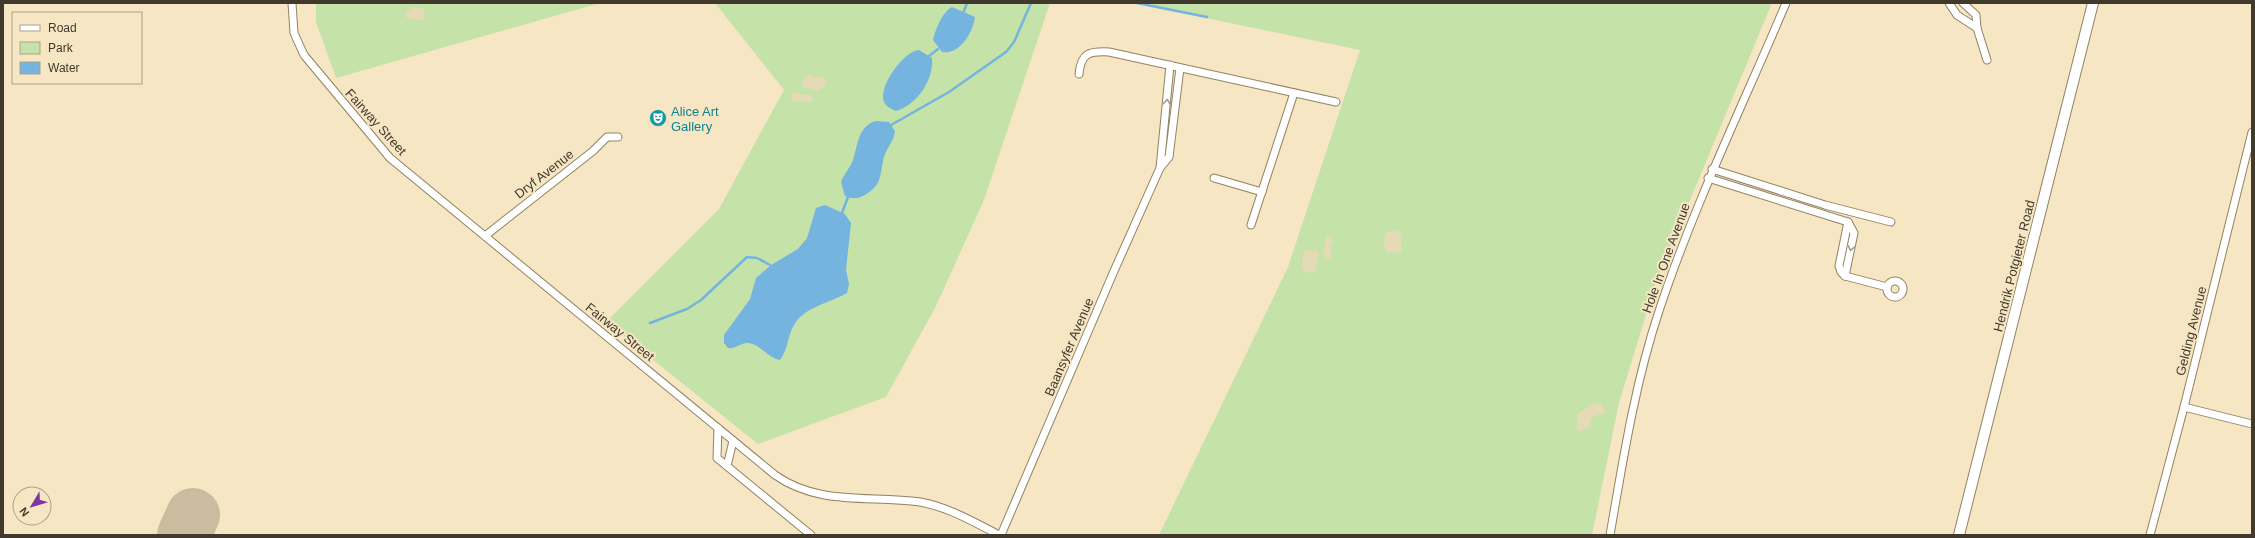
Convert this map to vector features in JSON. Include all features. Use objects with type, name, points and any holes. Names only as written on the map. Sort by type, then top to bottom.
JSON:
[{"type":"main road","name":"Hendrik Potgieter Road","points":[[1959,535],[2093,3]]},
{"type":"street","name":"Fairway Street","points":[[292,3],[294,33],[304,55],[382,149],[733,441],[786,482],[815,494],[852,499],[920,502],[949,511],[1000,535]]},
{"type":"street","name":"Hole In One Avenue","points":[[1610,535],[1643,365],[1661,305],[1708,178],[1739,113],[1786,3]]},
{"type":"street","points":[[1948,3],[1957,15],[1977,28]]},
{"type":"street","points":[[1963,3],[1976,15],[1977,28],[1987,60]]},
{"type":"street","points":[[1079,74],[1080,61],[1084,56],[1098,52],[1170,65],[1336,102]]},
{"type":"street","name":"Baansyfer Avenue","points":[[1160,168],[1170,65]]},
{"type":"street","name":"Baansyfer Avenue","points":[[1000,535],[1114,270],[1160,168],[1169,157],[1175,120],[1180,68]]},
{"type":"street","points":[[1251,225],[1294,93]]},
{"type":"street","points":[[1165,119],[1175,120]]},
{"type":"street","name":"Gelding Avenue","points":[[2150,535],[2184,407],[2252,132]]},
{"type":"street","name":"Dryf Avenue","points":[[485,236],[593,151],[607,137],[618,137]]},
{"type":"street","points":[[1712,169],[1825,205],[1891,222]]},
{"type":"street","points":[[1214,178],[1262,192]]},
{"type":"street","points":[[1708,178],[1848,222],[1854,233],[1845,276],[1887,287]]},
{"type":"street","points":[[2184,407],[2252,424]]},
{"type":"street","points":[[718,428],[716,456],[811,535]]},
{"type":"street","points":[[727,466],[733,441]]},
{"type":"green space","points":[[316,3],[600,3],[336,78],[316,22]]},
{"type":"green space","points":[[715,3],[1050,3],[984,200],[936,306],[886,397],[758,444],[606,322],[719,209],[784,90]]},
{"type":"green space","points":[[1134,3],[1772,3],[1656,282],[1619,403],[1592,535],[1159,535],[1288,267],[1360,50]]},
{"type":"sand","points":[[413,7],[424,9],[425,19],[420,21],[405,17],[405,13]]},
{"type":"sand","points":[[809,74],[817,78],[821,77],[826,79],[825,85],[820,91],[802,87],[803,80]]},
{"type":"sand","points":[[797,92],[804,95],[809,94],[814,99],[811,102],[791,101],[792,95]]},
{"type":"sand","points":[[1398,230],[1401,234],[1402,251],[1397,253],[1387,252],[1384,247],[1385,234],[1390,231]]},
{"type":"sand","points":[[1329,235],[1333,240],[1330,249],[1332,258],[1327,260],[1325,259],[1323,252],[1326,237]]},
{"type":"sand","points":[[1306,249],[1317,251],[1319,254],[1315,272],[1309,273],[1302,269],[1303,254]]},
{"type":"sand","points":[[1592,403],[1601,404],[1606,412],[1592,417],[1589,427],[1580,432],[1576,428],[1578,414]]},
{"type":"water","points":[[952,7],[975,17],[974,23],[972,29],[960,46],[949,52],[942,52],[933,40],[943,17]]},
{"type":"water","points":[[919,50],[932,58],[932,66],[927,83],[923,90],[911,103],[896,111],[888,107],[884,102],[883,95],[888,79],[906,56]]},
{"type":"water","points":[[876,121],[889,122],[895,131],[884,157],[879,180],[874,188],[863,196],[858,198],[847,197],[845,196],[841,182],[853,160],[862,132],[870,123]]},
{"type":"water","points":[[825,205],[845,214],[851,223],[846,270],[849,284],[847,293],[818,306],[798,319],[792,330],[785,352],[780,360],[772,357],[757,346],[749,343],[734,348],[728,348],[724,343],[724,335],[750,299],[756,278],[771,265],[798,249],[807,238],[816,208]]},
{"type":"waterway","points":[[964,11],[967,3]]},
{"type":"waterway","points":[[891,125],[949,92],[1006,52],[1014,42],[1031,3]]},
{"type":"waterway","points":[[1137,3],[1207,17]]},
{"type":"waterway","points":[[929,56],[938,49]]},
{"type":"waterway","points":[[842,213],[848,197]]},
{"type":"waterway","points":[[650,323],[687,309],[701,300],[747,257],[757,258],[770,265]]},
{"type":"runway","points":[[184,535],[193,515]]},
{"type":"place","name":"Alice Art Gallery","points":[[658,118]]}]
